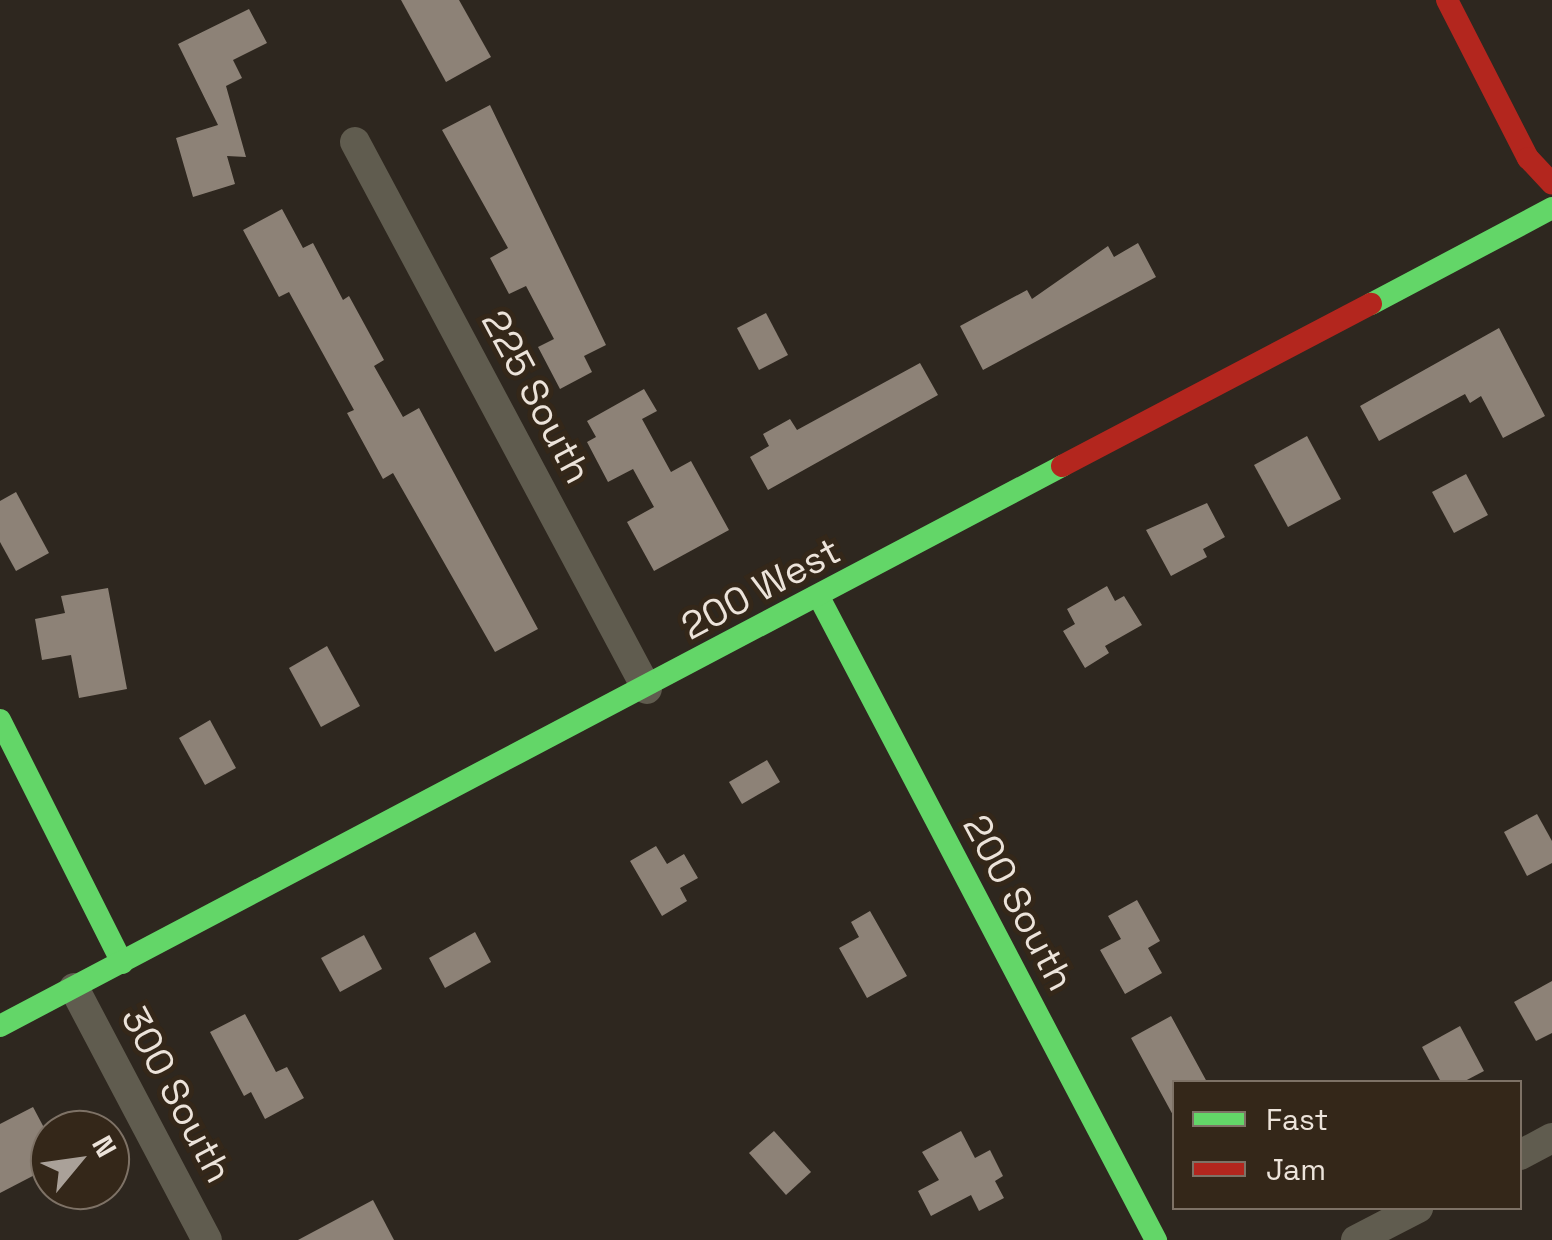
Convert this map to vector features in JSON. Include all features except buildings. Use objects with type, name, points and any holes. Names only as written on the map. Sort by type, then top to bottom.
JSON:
[{"type":"street","points":[[1447,0],[1528,158],[1552,184]]},
{"type":"street","name":"225 South","points":[[355,142],[646,690]]},
{"type":"street","name":"200 West","points":[[0,1026],[646,690],[1552,208]]},
{"type":"street","name":"200 South","points":[[820,598],[1156,1240]]},
{"type":"street","name":"300 South","points":[[0,720],[122,963]]},
{"type":"street","name":"300 South","points":[[74,988],[208,1240]]},
{"type":"street","points":[[1522,1154],[1552,1138]]},
{"type":"street","points":[[1356,1240],[1414,1210]]},
{"type":"traffic: fast","points":[[1371,304],[1552,208]]},
{"type":"traffic: fast","points":[[0,1026],[1062,466]]},
{"type":"traffic: fast","points":[[820,599],[1156,1240]]},
{"type":"traffic: fast","points":[[0,720],[122,963]]},
{"type":"traffic: jam","points":[[1447,0],[1528,158],[1552,184]]},
{"type":"traffic: jam","points":[[1062,466],[1371,304]]}]
